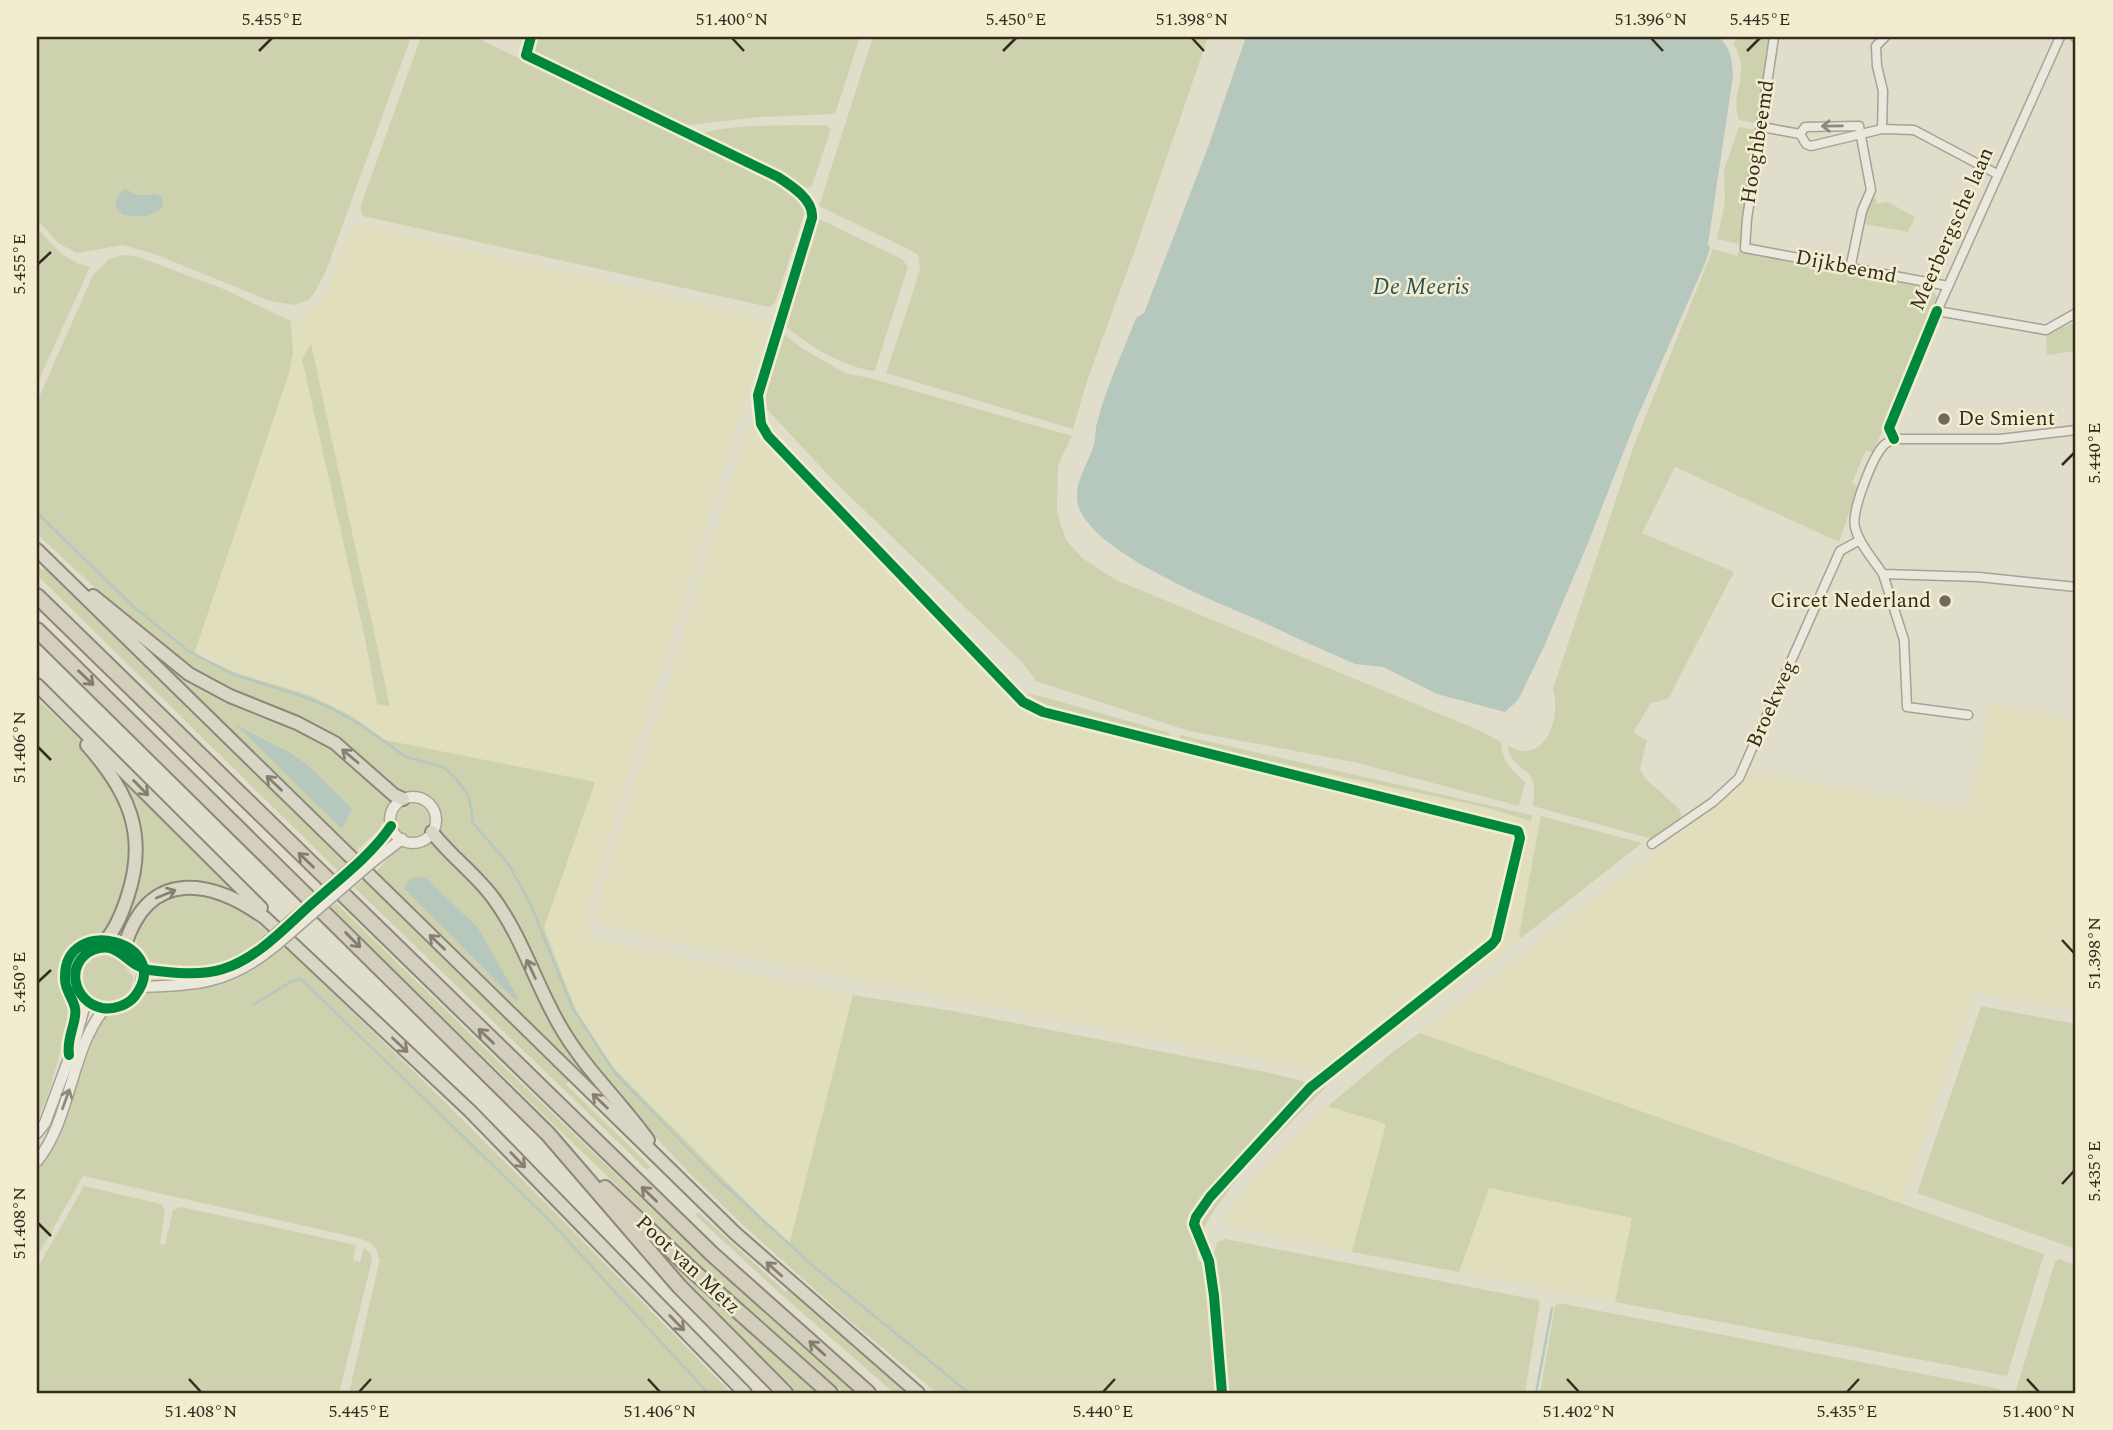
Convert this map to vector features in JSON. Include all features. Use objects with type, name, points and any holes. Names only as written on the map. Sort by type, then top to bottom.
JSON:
[{"type":"highway","points":[[37,550],[666,1166],[783,1276],[918,1393]]},
{"type":"highway","points":[[55,568],[110,608],[189,674],[230,696],[297,723],[335,743],[394,795],[403,799]]},
{"type":"highway","points":[[37,596],[692,1235],[868,1393]]},
{"type":"highway","points":[[37,630],[548,1134],[679,1286],[785,1393]]},
{"type":"highway","points":[[38,687],[43,699],[97,756],[115,780],[132,821],[136,853],[132,883],[120,916],[104,944]]},
{"type":"highway","points":[[38,687],[350,998]]},
{"type":"highway","points":[[432,832],[492,897],[505,916],[561,1028],[600,1083],[636,1124],[666,1166]]},
{"type":"highway","points":[[125,945],[136,916],[156,897],[186,888],[211,890],[247,905],[265,918],[470,1111],[745,1393]]},
{"type":"highway","name":"Poot van Metz","points":[[548,1134],[693,1271],[830,1393]]},
{"type":"street","name":"Hooghbeemd","points":[[1745,248],[1774,37]]},
{"type":"street","points":[[1882,129],[1882,91],[1876,46],[1885,37]]},
{"type":"street","name":"Meerbergsche laan","points":[[2060,37],[1937,311],[2046,330],[2076,313]]},
{"type":"street","points":[[1800,134],[1805,127],[1859,126],[1871,190],[1861,211],[1850,269]]},
{"type":"street","points":[[1762,127],[1800,134],[1806,144],[1811,146],[1882,129],[1914,130],[1997,174]]},
{"type":"street","name":"Dijkbeemd","points":[[1745,248],[1948,286]]},
{"type":"street","points":[[1968,715],[1907,707],[1904,640],[1883,574],[1860,540],[1854,524],[1855,510],[1877,455],[1894,439],[2000,439],[2076,430]]},
{"type":"street","name":"Broekweg","points":[[1652,844],[1713,802],[1739,778],[1840,551],[1860,540]]},
{"type":"street","points":[[1883,574],[1979,577],[2076,587]]},
{"type":"street","points":[[368,858],[391,826],[393,808],[403,799],[416,797],[429,803],[436,815],[432,832],[425,839],[416,842],[402,839],[391,826]]},
{"type":"street","points":[[140,987],[191,985],[220,978],[249,966],[368,858],[402,839]]},
{"type":"street","points":[[104,944],[134,965],[172,972],[223,969],[272,943]]},
{"type":"street","points":[[69,1055],[67,1042],[76,1012],[65,986],[68,961],[86,944],[104,944],[125,945],[137,956],[142,968],[140,987],[135,996],[125,1004],[105,1008],[86,1000],[76,984],[76,966],[86,955],[104,944]]},
{"type":"street","points":[[37,1133],[45,1123],[74,1045],[86,1000]]},
{"type":"street","points":[[37,1161],[48,1146],[83,1050],[105,1008]]},
{"type":"shaded area","points":[[357,224],[767,320],[769,325],[586,909],[588,929],[599,939],[853,995],[790,1246],[611,1065],[579,1019],[544,929],[405,755],[352,716],[309,695],[239,674],[194,654],[289,373],[293,333],[291,321],[307,315],[326,293],[353,227]],"holes":[[[310,345],[390,705],[377,704],[306,355]]]},
{"type":"shaded area","points":[[757,416],[844,508],[931,592],[1025,693],[1049,706],[1166,738],[1170,733],[1180,735],[1180,742],[1484,807],[1531,820],[1532,815],[1541,816],[1519,934],[1521,938],[1341,1076],[689,945],[604,925],[598,915],[599,899],[748,430]]},
{"type":"shaded area","points":[[1990,704],[2076,718],[2076,1011],[1974,993],[1902,1203],[1420,1033],[1722,801],[1751,773],[1970,810]]},
{"type":"shaded area","points":[[1328,1106],[1386,1123],[1352,1252],[1226,1225],[1224,1222],[1227,1215],[1250,1185],[1299,1131]]},
{"type":"shaded area","points":[[1489,1188],[1633,1218],[1615,1302],[1459,1272]]},
{"type":"green space","points":[[37,37],[411,37],[326,271],[309,299],[295,305],[270,301],[157,255],[123,245],[77,253],[58,243],[37,219]],"holes":[[[124,189],[143,196],[152,193],[162,208],[145,217],[123,215],[116,199]]]},
{"type":"green space","points":[[421,37],[475,37],[795,193],[804,203],[805,212],[775,303],[769,307],[363,216],[360,208]]},
{"type":"green space","points":[[537,37],[860,37],[835,114],[759,117],[680,126],[540,59],[533,51]]},
{"type":"green space","points":[[873,37],[1208,37],[1088,378],[1073,429],[886,373],[920,270],[918,254],[819,206]]},
{"type":"green space","points":[[1741,37],[1772,37],[1758,124],[1739,120],[1737,99],[1741,64],[1733,43]]},
{"type":"green space","points":[[826,125],[831,129],[812,186],[808,188],[697,135],[742,127]]},
{"type":"green space","points":[[1739,127],[1757,130],[1740,244],[1717,239],[1725,203],[1724,170]]},
{"type":"green space","points":[[1875,197],[1877,204],[1888,202],[1915,217],[1908,232],[1864,224],[1869,204]]},
{"type":"green space","points":[[819,219],[902,259],[908,267],[875,370],[835,359],[783,324],[815,220]]},
{"type":"green space","points":[[37,228],[60,253],[90,267],[37,384]]},
{"type":"green space","points":[[1713,249],[1737,256],[1739,251],[1931,287],[1937,297],[1873,453],[1866,450],[1852,483],[1858,487],[1839,542],[1675,467],[1642,533],[1734,572],[1668,699],[1651,703],[1633,733],[1647,740],[1640,769],[1645,778],[1680,810],[1682,817],[1652,839],[1533,806],[1533,780],[1513,760],[1508,746],[1521,751],[1532,750],[1541,745],[1548,736],[1555,713],[1553,689],[1633,448]]},
{"type":"green space","points":[[123,255],[136,256],[221,288],[291,321],[293,352],[289,373],[194,654],[239,674],[309,695],[352,716],[385,740],[595,782],[544,928],[579,1018],[611,1065],[789,1245],[853,995],[953,1011],[1266,1072],[1326,1087],[1243,1171],[1196,1235],[1197,1259],[1204,1264],[1212,1312],[1218,1393],[937,1393],[851,1322],[741,1223],[691,1175],[603,1081],[565,1025],[509,914],[441,835],[441,812],[435,801],[426,794],[395,790],[367,764],[230,693],[192,669],[136,626],[37,534],[37,402],[93,275],[109,259]]},
{"type":"green space","points":[[2076,322],[2076,351],[2047,355],[2046,334]]},
{"type":"green space","points":[[781,332],[800,347],[848,374],[1072,436],[1058,465],[1057,509],[1067,541],[1082,558],[1116,580],[1481,731],[1501,742],[1508,765],[1525,782],[1519,806],[1354,762],[1189,731],[1036,681],[1022,662],[834,481],[761,403],[762,389]]},
{"type":"green space","points":[[311,344],[390,706],[377,704],[364,634],[302,359]]},
{"type":"green space","points":[[37,565],[42,570],[46,567],[347,861],[338,871],[37,575]]},
{"type":"green space","points":[[121,623],[161,658],[333,747],[393,801],[379,830],[354,853]],"holes":[[[237,726],[297,759],[324,780],[349,805],[352,810],[342,828]]]},
{"type":"green space","points":[[1025,693],[1170,733],[1167,738],[1049,706]]},
{"type":"green space","points":[[37,699],[75,735],[112,781],[134,841],[129,882],[109,929],[83,940],[67,957],[65,976],[70,1017],[37,1123]]},
{"type":"green space","points":[[1180,735],[1532,815],[1531,821],[1484,807],[1180,742]]},
{"type":"green space","points":[[86,737],[268,915],[199,883],[138,907],[126,923],[123,921],[141,839]]},
{"type":"green space","points":[[413,804],[424,809],[429,820],[424,831],[413,836],[402,831],[397,820],[402,809]]},
{"type":"green space","points":[[1541,816],[1642,843],[1521,938],[1519,934]]},
{"type":"green space","points":[[433,840],[490,899],[609,1096],[606,1099],[374,873],[399,848]]},
{"type":"green space","points":[[365,879],[570,1079],[566,1084],[651,1167],[647,1170],[354,887]]},
{"type":"green space","points":[[186,892],[211,893],[242,910],[267,932],[240,955],[221,963],[173,966],[150,961],[138,946],[141,920],[153,905],[161,900]]},
{"type":"green space","points":[[336,903],[657,1213],[856,1393],[844,1393],[700,1266],[330,908]]},
{"type":"green space","points":[[284,947],[566,1223],[731,1393],[349,1393],[380,1259],[371,1243],[83,1176],[37,1257],[37,1166],[51,1151],[101,1019],[128,1009],[142,995],[152,991],[190,991],[231,981],[251,971]]},
{"type":"green space","points":[[106,955],[119,960],[133,977],[127,994],[112,1001],[95,998],[82,985],[84,967],[93,958]]},
{"type":"green space","points":[[1981,1006],[2076,1024],[2076,1249],[1917,1193]]},
{"type":"green space","points":[[1420,1033],[2044,1254],[2007,1376],[1615,1302],[1632,1218],[1489,1188],[1459,1272],[1352,1252],[1386,1124],[1328,1106],[1395,1050]]},
{"type":"green space","points":[[84,1186],[161,1204],[165,1210],[160,1244],[165,1245],[173,1210],[181,1207],[356,1245],[353,1260],[360,1262],[364,1247],[371,1254],[372,1260],[339,1393],[37,1393],[37,1269]]},
{"type":"green space","points":[[698,1212],[786,1292],[788,1289],[909,1393],[894,1393],[695,1215]]},
{"type":"green space","points":[[1225,1239],[1538,1300],[1540,1302],[1525,1393],[1228,1393],[1223,1317],[1213,1259],[1217,1242]]},
{"type":"green space","points":[[2059,1259],[2076,1265],[2076,1393],[2015,1393],[2055,1262]]},
{"type":"green space","points":[[672,1263],[816,1393],[795,1393],[669,1266]]},
{"type":"green space","points":[[1559,1303],[2000,1389],[2002,1393],[1540,1393],[1555,1306]]},
{"type":"water","name":"De Meeris","points":[[1246,37],[1719,37],[1728,50],[1733,76],[1706,261],[1636,420],[1543,649],[1518,700],[1505,712],[1437,694],[1383,667],[1355,664],[1184,587],[1125,554],[1101,536],[1084,518],[1077,491],[1092,451],[1105,396],[1136,318],[1144,313],[1207,150]]},
{"type":"water","points":[[124,189],[139,195],[156,194],[162,198],[163,208],[145,217],[123,215],[116,207],[116,199]]},
{"type":"water","points":[[235,724],[289,752],[310,767],[349,805],[352,810],[342,829]]},
{"type":"water","points":[[418,877],[427,879],[478,928],[519,1000],[514,999],[404,888],[409,880]]},
{"type":"waterway","points":[[37,513],[135,608],[187,650],[232,674],[305,697],[333,709],[406,757],[443,767],[456,779],[469,796],[473,823],[509,865],[531,905],[572,1007],[616,1074],[716,1177],[813,1266],[969,1393]]},
{"type":"waterway","points":[[253,1005],[292,981],[301,979],[547,1218],[708,1393]]},
{"type":"waterway","points":[[1536,1393],[1552,1308]]},
{"type":"cycle path","points":[[531,37],[526,55],[778,177],[806,199],[812,211],[812,218],[758,395],[761,424],[768,436],[1023,702],[1043,712],[1518,831],[1520,838],[1496,939],[1492,944],[1310,1088],[1210,1197],[1196,1217],[1194,1224],[1209,1261],[1222,1393]]},
{"type":"cycle path","points":[[1894,439],[1889,428],[1937,311]]},
{"type":"cycle path","points":[[69,1055],[75,1013],[65,979],[69,958],[81,946],[97,941],[115,942],[130,949],[141,961],[144,977],[135,996],[120,1006],[102,1008],[84,998],[76,982],[78,964],[93,950],[109,948],[141,968],[149,970],[177,973],[214,971],[236,964],[273,939],[366,856],[391,826]]},
{"type":"place","name":"De Smient","points":[[1944,419]]},
{"type":"place","name":"Circet Nederland","points":[[1945,601]]}]
